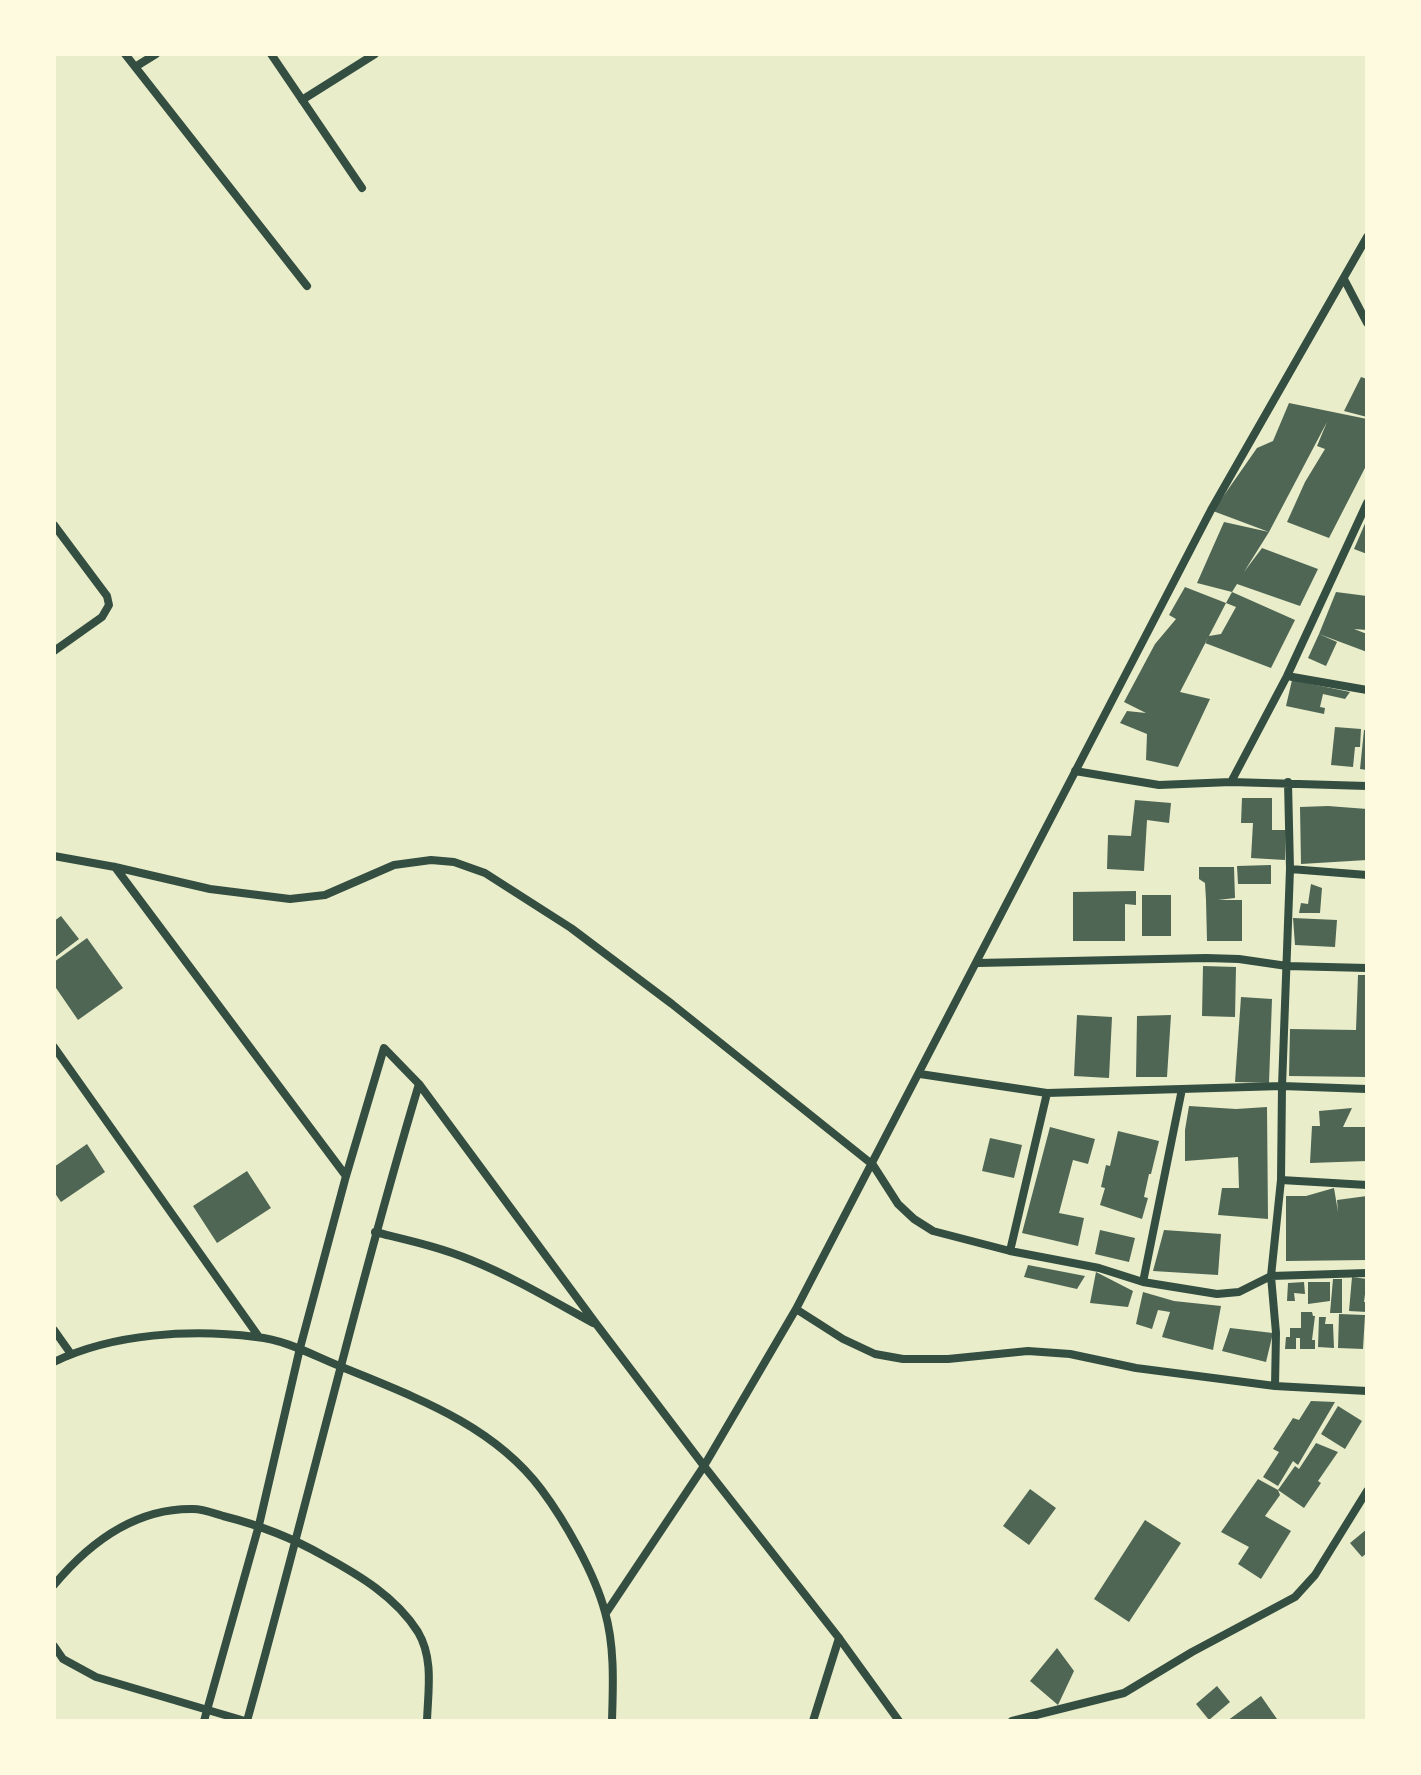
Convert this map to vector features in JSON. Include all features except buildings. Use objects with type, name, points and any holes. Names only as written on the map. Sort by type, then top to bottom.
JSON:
[{"type":"street","points":[[125,54],[307,286]]},
{"type":"street","points":[[135,67],[156,54]]},
{"type":"street","points":[[271,54],[362,188]]},
{"type":"street","points":[[302,100],[375,54]]},
{"type":"street","points":[[606,1613],[704,1466],[796,1309],[1211,510],[1367,237]]},
{"type":"street","points":[[1344,279],[1367,323]]},
{"type":"street","points":[[1231,782],[1287,676],[1367,503]]},
{"type":"street","points":[[54,525],[107,596],[109,605],[102,617],[54,651]]},
{"type":"street","points":[[1287,676],[1367,690]]},
{"type":"street","points":[[1075,771],[1159,785],[1288,782],[1367,786]]},
{"type":"street","points":[[1275,1386],[1276,1333],[1271,1276],[1281,1180],[1290,869],[1288,782]]},
{"type":"street","points":[[54,856],[210,889],[290,899],[325,895],[394,865],[431,860],[454,862],[485,873],[571,928],[672,1004],[873,1165],[898,1204],[933,1231],[1010,1251],[1099,1268],[1143,1282],[1217,1294],[1239,1292],[1271,1276],[1367,1273]]},
{"type":"street","points":[[115,867],[346,1176]]},
{"type":"street","points":[[1290,869],[1367,875]]},
{"type":"street","points":[[978,963],[1206,958],[1287,966],[1367,968]]},
{"type":"street","points":[[54,1047],[259,1337]]},
{"type":"street","points":[[204,1721],[259,1525],[300,1348],[346,1176],[382,1049],[387,1049],[419,1084],[597,1325],[839,1638],[899,1721]]},
{"type":"street","points":[[920,1074],[1047,1093],[1282,1086],[1367,1089]]},
{"type":"street","points":[[54,1646],[63,1659],[96,1677],[246,1721],[297,1540],[375,1232],[419,1084]]},
{"type":"street","points":[[1143,1282],[1182,1089]]},
{"type":"street","points":[[1010,1251],[1047,1093]]},
{"type":"street","points":[[1281,1180],[1367,1185]]},
{"type":"street","points":[[375,1232],[469,1259],[516,1280],[597,1325]]},
{"type":"street","points":[[796,1309],[843,1339],[875,1354],[903,1359],[948,1359],[1028,1351],[1070,1354],[1136,1368],[1275,1386],[1367,1391]]},
{"type":"street","points":[[54,1330],[71,1354]]},
{"type":"street","points":[[54,1362],[71,1354],[134,1338],[201,1334],[259,1337],[300,1348],[404,1392],[467,1423],[506,1453],[541,1488],[580,1550],[606,1613],[613,1676],[612,1721]]},
{"type":"street","points":[[1012,1721],[1124,1693],[1192,1652],[1295,1597],[1340,1539],[1366,1493]]},
{"type":"street","points":[[54,1585],[91,1546],[121,1526],[152,1514],[194,1509],[259,1525],[297,1540],[359,1575],[389,1598],[418,1633],[430,1664],[427,1721]]},
{"type":"street","points":[[813,1721],[839,1638]]}]
